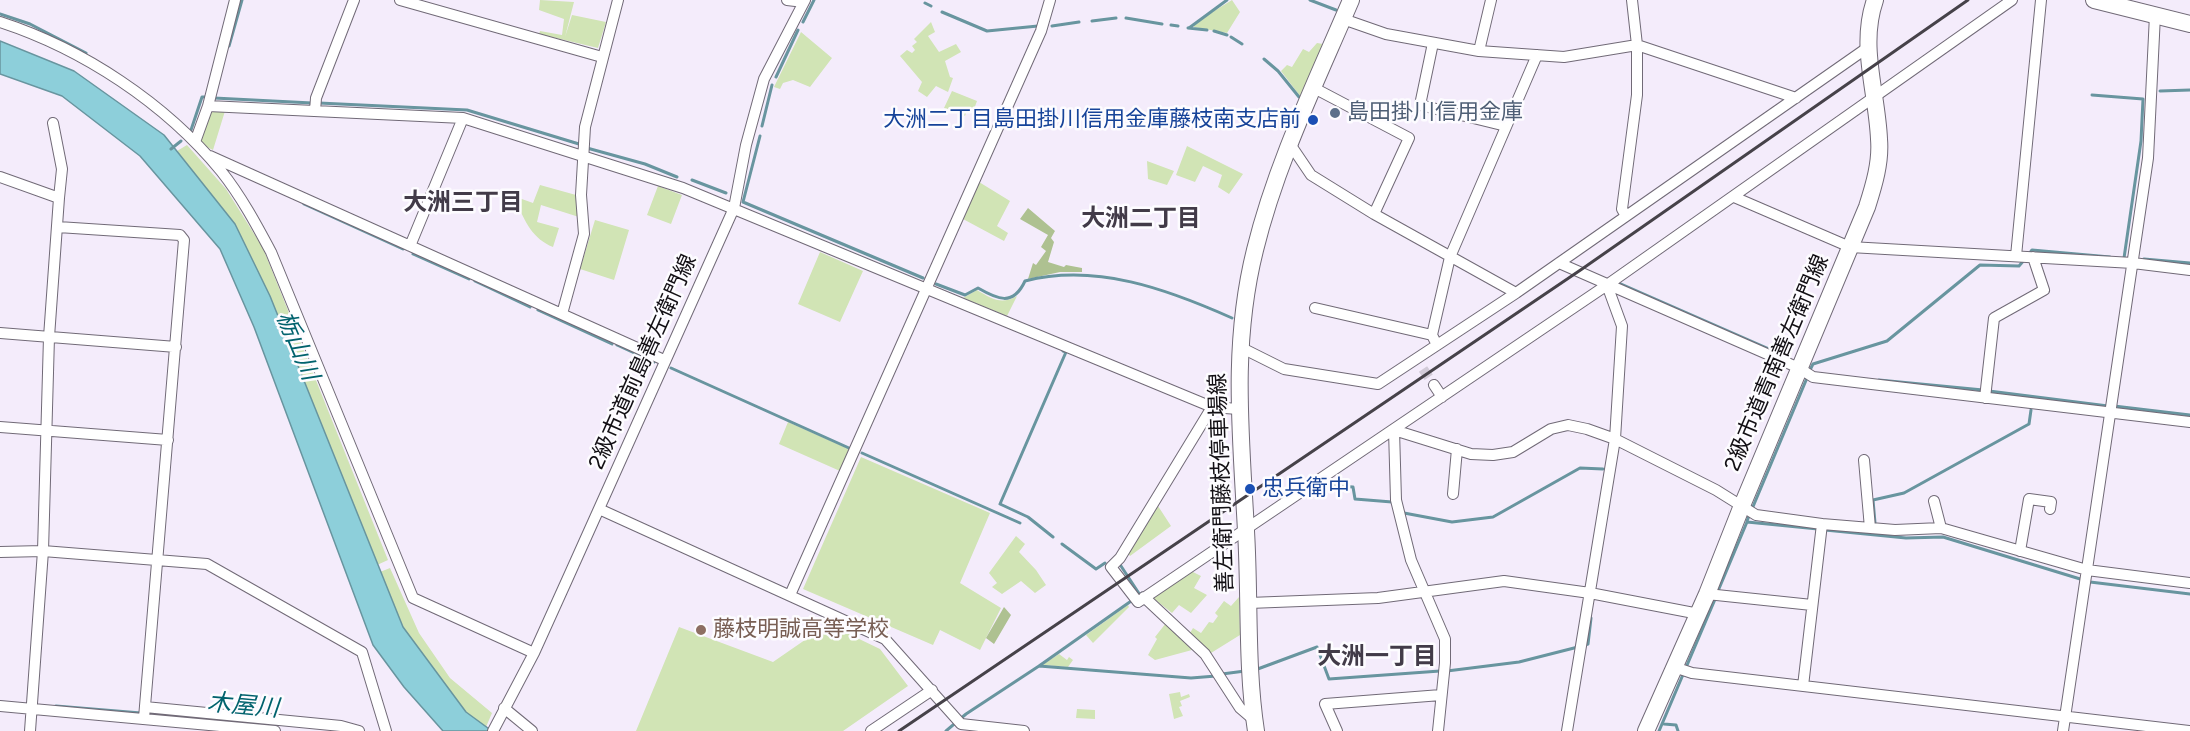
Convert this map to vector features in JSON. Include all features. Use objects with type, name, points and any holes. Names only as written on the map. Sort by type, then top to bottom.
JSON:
[{"type":"main road","name":"善左衛門藤枝停車場線","points":[[1255,725],[1238,409],[1240,347],[1246,291],[1265,211],[1290,144],[1351,0]]},
{"type":"main road","name":"2級市道青南善左衛門線","points":[[1647,731],[1699,614],[1867,207],[1878,164],[1879,140],[1867,48],[1870,14],[1875,0]]},
{"type":"main road","points":[[2094,0],[2148,9],[2190,24]]},
{"type":"street","points":[[195,142],[208,106],[235,0]]},
{"type":"street","points":[[316,106],[354,0]]},
{"type":"street","points":[[400,0],[602,57]]},
{"type":"street","points":[[562,314],[584,234],[581,195],[585,127],[618,0]]},
{"type":"street","points":[[787,0],[805,1]]},
{"type":"street","points":[[790,596],[1041,31],[1050,0]]},
{"type":"street","points":[[1479,51],[1491,0]]},
{"type":"street","points":[[1626,216],[1622,209],[1637,95],[1637,45],[1632,0]]},
{"type":"street","points":[[1138,597],[1246,531],[1607,285],[1875,99],[2012,0]]},
{"type":"street","points":[[2016,256],[2041,0]]},
{"type":"street","name":"2級市道前島善左衛門線","points":[[493,731],[534,653],[734,208],[746,145],[764,79],[805,1]]},
{"type":"street","points":[[2063,731],[2148,158],[2148,9]]},
{"type":"street","points":[[1343,19],[1386,34],[1479,51],[1564,57],[1637,45],[1796,98]]},
{"type":"street","points":[[0,22],[32,32],[88,61],[140,96],[195,142],[207,155],[248,210],[271,252],[412,598],[534,653]]},
{"type":"street","points":[[1433,42],[1420,105],[1506,126]]},
{"type":"street","points":[[1240,347],[1284,369],[1378,384],[1416,359],[1435,340],[1516,293],[1867,48]]},
{"type":"street","points":[[1435,340],[1450,257],[1537,55]]},
{"type":"street","points":[[1314,88],[1409,138],[1374,214]]},
{"type":"street","points":[[208,106],[316,106],[463,118],[683,188],[1212,407],[1238,409]]},
{"type":"street","points":[[410,246],[463,118]]},
{"type":"street","points":[[30,731],[43,551],[49,337],[62,169],[53,123]]},
{"type":"street","points":[[1290,144],[1311,175],[1374,214],[1516,293]]},
{"type":"street","points":[[207,155],[664,360]]},
{"type":"street","points":[[0,177],[59,198]]},
{"type":"street","points":[[1734,197],[1850,246],[2133,263],[2190,270]]},
{"type":"street","points":[[58,227],[180,235],[184,240],[144,718]]},
{"type":"street","points":[[1985,398],[1994,318],[2044,290],[2033,257]]},
{"type":"street","points":[[1559,263],[1799,368],[1813,377],[2190,422]]},
{"type":"street","points":[[1567,731],[1615,439],[1622,326],[1607,285]]},
{"type":"street","points":[[1315,308],[1435,340]]},
{"type":"street","points":[[0,333],[176,347]]},
{"type":"street","points":[[1416,359],[1423,369]]},
{"type":"street","points":[[1434,385],[1442,397]]},
{"type":"street","points":[[1212,407],[1120,558],[1111,567],[1138,597],[1205,654],[1240,708],[1255,725]]},
{"type":"street","points":[[1394,430],[1457,449],[1493,455],[1513,452],[1551,429],[1568,425],[1615,439],[1716,490],[1741,508],[1756,515],[1870,528],[1941,528],[2087,570],[2190,583]]},
{"type":"street","points":[[0,427],[168,441]]},
{"type":"street","points":[[1394,430],[1395,500],[1411,560],[1426,591],[1444,639],[1438,731]]},
{"type":"street","points":[[1453,494],[1457,449]]},
{"type":"street","points":[[1864,460],[1870,528]]},
{"type":"street","points":[[2020,551],[2029,499],[2051,502],[2050,509]]},
{"type":"street","points":[[1934,501],[1941,528]]},
{"type":"street","points":[[599,509],[885,639],[959,722],[1024,731]]},
{"type":"street","points":[[1803,686],[1822,524]]},
{"type":"street","points":[[0,552],[43,551],[207,564],[362,652],[386,731]]},
{"type":"street","points":[[1249,603],[1378,598],[1504,581],[1590,593],[1699,614]]},
{"type":"street","points":[[1707,594],[1812,605]]},
{"type":"street","points":[[1674,667],[1692,673],[2189,731]]},
{"type":"street","points":[[870,731],[932,690]]},
{"type":"street","points":[[1336,731],[1325,705],[1442,695]]},
{"type":"street","points":[[0,706],[144,718],[187,727],[275,731]]},
{"type":"street","points":[[145,707],[341,726],[359,731]]},
{"type":"street","points":[[504,708],[532,731]]},
{"type":"green space","points":[[540,0],[574,2],[565,37],[572,15],[606,22],[598,48],[539,34],[540,31],[562,35],[564,19],[539,10]]},
{"type":"green space","points":[[1232,0],[1240,12],[1227,33],[1194,27],[1193,24]]},
{"type":"green space","points":[[931,22],[935,32],[928,36],[939,52],[956,44],[961,52],[945,61],[950,77],[953,78],[948,92],[936,86],[927,97],[918,91],[922,82],[900,56],[907,50],[912,53],[915,50],[912,46],[917,42],[914,39]]},
{"type":"green space","points":[[801,32],[832,58],[810,87],[793,80],[783,83],[780,89],[774,87]]},
{"type":"green space","points":[[1317,43],[1323,44],[1300,96],[1281,71],[1287,65],[1292,67],[1303,49],[1309,52]]},
{"type":"green space","points":[[952,91],[977,101],[973,112],[967,110],[965,116],[944,108]]},
{"type":"green space","points":[[211,110],[225,111],[213,150],[203,145],[200,138]]},
{"type":"green space","points":[[187,145],[226,189],[263,248],[388,560],[377,565],[270,296],[235,224],[177,151]]},
{"type":"green space","points":[[1187,146],[1243,174],[1229,194],[1218,187],[1222,175],[1203,166],[1195,182],[1176,175]]},
{"type":"green space","points":[[1147,161],[1174,171],[1167,185],[1148,179]]},
{"type":"green space","points":[[979,182],[1010,201],[997,226],[1008,233],[1004,241],[963,219]]},
{"type":"green space","points":[[540,185],[576,195],[579,217],[541,205],[537,222],[559,228],[553,247],[535,235],[517,203],[519,198],[533,203]]},
{"type":"green space","points":[[658,186],[682,195],[671,224],[647,215]]},
{"type":"green space","points":[[1028,208],[1055,231],[1051,238],[1054,242],[1048,262],[1064,267],[1066,265],[1082,268],[1082,272],[1060,272],[1028,279],[1033,263],[1036,265],[1046,251],[1041,247],[1048,235],[1020,219]]},
{"type":"green space","points":[[595,220],[629,230],[614,280],[580,269]]},
{"type":"green space","points":[[820,252],[863,271],[840,322],[798,304]]},
{"type":"green space","points":[[977,290],[997,300],[1017,296],[1007,316],[963,298]]},
{"type":"green space","points":[[788,422],[849,449],[840,471],[779,444]]},
{"type":"green space","points":[[861,457],[990,513],[960,583],[1001,608],[980,650],[940,630],[933,645],[803,589]]},
{"type":"green space","points":[[1158,506],[1171,526],[1130,556],[1127,552]]},
{"type":"green space","points":[[1016,536],[1025,544],[1019,552],[1046,585],[1035,593],[1021,581],[1002,594],[992,587],[997,583],[989,573]]},
{"type":"green space","points":[[390,568],[419,633],[450,678],[492,713],[486,727],[466,712],[403,627],[380,572]]},
{"type":"green space","points":[[1191,571],[1201,576],[1194,588],[1207,595],[1191,613],[1179,605],[1172,613],[1153,598]]},
{"type":"green space","points":[[1239,597],[1240,635],[1211,653],[1190,633],[1193,628],[1201,633],[1209,622],[1213,623],[1218,616],[1215,613],[1224,601],[1231,606]]},
{"type":"green space","points":[[1128,605],[1129,607],[1093,643],[1086,635]]},
{"type":"green space","points":[[1004,607],[1011,615],[994,644],[986,638]]},
{"type":"green space","points":[[1166,623],[1192,650],[1155,660],[1148,655],[1157,639],[1155,637]]},
{"type":"green space","points":[[828,624],[880,649],[908,686],[843,731],[636,731],[679,627],[773,662]]},
{"type":"green space","points":[[1059,654],[1067,660],[1069,657],[1073,660],[1068,667],[1042,665]]},
{"type":"green space","points":[[1180,692],[1181,697],[1189,694],[1190,697],[1180,701],[1182,706],[1179,707],[1183,716],[1174,719],[1169,694]]},
{"type":"green space","points":[[1077,709],[1095,710],[1095,719],[1076,718]]},
{"type":"water","points":[[0,41],[74,71],[164,135],[235,224],[270,296],[403,627],[466,712],[492,731],[443,731],[404,687],[373,645],[254,327],[220,249],[140,156],[62,96],[0,74]]},
{"type":"waterway","points":[[229,46],[242,0]]},
{"type":"waterway","points":[[803,22],[814,0]]},
{"type":"waterway","points":[[1189,28],[1227,0]]},
{"type":"waterway","points":[[1310,0],[1336,10]]},
{"type":"waterway","points":[[925,3],[931,6]]},
{"type":"waterway","points":[[942,12],[987,31],[1038,26]]},
{"type":"waterway","points":[[0,14],[30,24],[86,53]]},
{"type":"waterway","points":[[1092,21],[1116,18]]},
{"type":"waterway","points":[[1126,18],[1162,24]]},
{"type":"waterway","points":[[1052,26],[1079,22]]},
{"type":"waterway","points":[[1171,25],[1178,26]]},
{"type":"waterway","points":[[1188,28],[1207,30]]},
{"type":"waterway","points":[[776,77],[798,30]]},
{"type":"waterway","points":[[1214,31],[1227,35]]},
{"type":"waterway","points":[[1231,37],[1242,44]]},
{"type":"waterway","points":[[1264,59],[1278,71],[1299,97]]},
{"type":"waterway","points":[[762,126],[772,85]]},
{"type":"waterway","points":[[2160,91],[2190,90]]},
{"type":"waterway","points":[[2092,95],[2143,99],[2141,141],[2124,258]]},
{"type":"waterway","points":[[191,130],[202,97],[205,97]]},
{"type":"waterway","points":[[214,98],[312,103]]},
{"type":"waterway","points":[[319,103],[467,110],[579,144]]},
{"type":"waterway","points":[[760,136],[743,202],[923,278]]},
{"type":"waterway","points":[[171,149],[181,141]]},
{"type":"waterway","points":[[587,148],[645,164],[677,177]]},
{"type":"waterway","points":[[692,180],[726,193]]},
{"type":"waterway","points":[[304,204],[403,249]]},
{"type":"waterway","points":[[2029,254],[2032,250],[2110,257]]},
{"type":"waterway","points":[[413,254],[469,279]]},
{"type":"waterway","points":[[1809,372],[1813,364],[1887,341],[1980,265],[2019,266],[2025,259]]},
{"type":"waterway","points":[[2144,259],[2190,263]]},
{"type":"waterway","points":[[936,284],[965,295],[978,288],[998,297],[1010,298],[1025,281],[1052,276],[1105,277],[1182,297],[1232,318]]},
{"type":"waterway","points":[[475,281],[530,307]]},
{"type":"waterway","points":[[1621,284],[1776,352]]},
{"type":"waterway","points":[[538,310],[612,344]]},
{"type":"waterway","points":[[617,345],[654,362]]},
{"type":"waterway","points":[[1053,537],[1028,517],[1000,504],[1066,352],[1063,351]]},
{"type":"waterway","points":[[671,368],[849,448]]},
{"type":"waterway","points":[[1747,521],[1807,378]]},
{"type":"waterway","points":[[1879,380],[1983,390]]},
{"type":"waterway","points":[[1989,391],[2108,406]]},
{"type":"waterway","points":[[2114,406],[2190,415]]},
{"type":"waterway","points":[[1875,523],[1873,500],[1904,493],[2029,424],[2031,410]]},
{"type":"waterway","points":[[862,453],[1020,523]]},
{"type":"waterway","points":[[1404,513],[1452,522],[1493,517],[1580,468],[1603,469]]},
{"type":"waterway","points":[[1322,485],[1353,487],[1355,499],[1392,502]]},
{"type":"waterway","points":[[1718,591],[1747,522],[1818,529]]},
{"type":"waterway","points":[[1825,530],[1906,538],[1943,537],[2090,582],[2190,594]]},
{"type":"waterway","points":[[1062,544],[1096,569],[1105,563]]},
{"type":"waterway","points":[[1119,563],[1140,595],[1142,593]]},
{"type":"waterway","points":[[1659,731],[1716,597]]},
{"type":"waterway","points":[[1039,666],[1134,599]]},
{"type":"waterway","points":[[1585,645],[1588,644],[1591,618]]},
{"type":"waterway","points":[[1255,670],[1317,647],[1329,679],[1440,671]]},
{"type":"waterway","points":[[1447,671],[1519,662],[1578,647]]},
{"type":"waterway","points":[[946,731],[966,714],[1039,666],[1191,678],[1216,676]]},
{"type":"waterway","points":[[1222,674],[1245,671]]},
{"type":"waterway","name":"木屋川","points":[[56,706],[141,713]]},
{"type":"waterway","name":"木屋川","points":[[149,714],[275,725]]},
{"type":"waterway","points":[[1664,724],[1676,725],[1678,731]]},
{"type":"tunnel","points":[[1423,369],[1434,385]]},
{"type":"railway","points":[[899,731],[1582,269],[1968,0]]},
{"type":"place","name":"島田掛川信用金庫","points":[[1335,113]]},
{"type":"place","name":"大洲二丁目島田掛川信用金庫藤枝南支店前","points":[[1313,120]]},
{"type":"place","name":"忠兵衛中","points":[[1250,489]]},
{"type":"place","name":"藤枝明誠高等学校","points":[[701,630]]},
{"type":"district","name":"大洲三丁目","points":[[463,203]]},
{"type":"district","name":"大洲二丁目","points":[[1141,219]]},
{"type":"district","name":"大洲一丁目","points":[[1377,657]]},
{"type":"water label","name":"栃山川","points":[[297,346]]}]
